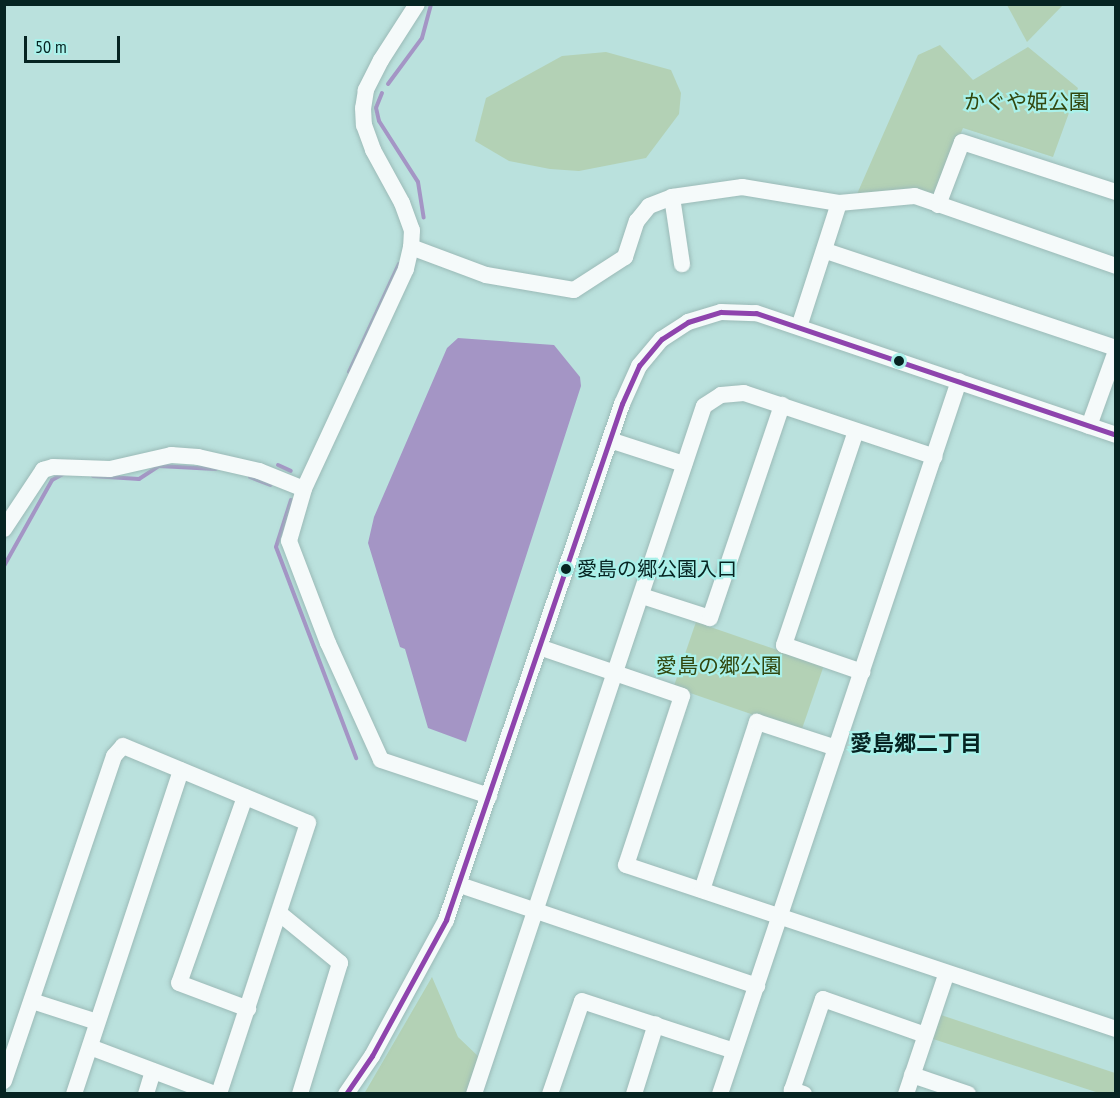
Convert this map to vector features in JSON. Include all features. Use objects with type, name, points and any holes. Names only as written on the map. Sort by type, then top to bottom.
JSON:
[{"type":"street","points":[[417,4],[381,60],[363,108],[374,150],[409,221],[411,247],[406,269],[304,489],[289,542],[328,643],[381,760],[489,796]]},
{"type":"street","points":[[938,206],[962,142],[1116,192]]},
{"type":"street","points":[[411,247],[486,275],[574,290],[625,257],[642,213],[649,206],[672,197],[742,187],[839,203],[915,196],[938,206],[1116,266]]},
{"type":"street","points":[[672,197],[682,264]]},
{"type":"street","points":[[799,327],[826,251],[839,203]]},
{"type":"street","points":[[826,251],[1116,349],[1089,426]]},
{"type":"street","points":[[346,1094],[431,952],[460,885],[610,440],[639,366],[662,339],[688,321],[721,312],[756,313],[1116,435]]},
{"type":"street","points":[[720,1094],[959,381]]},
{"type":"street","points":[[474,1094],[704,406],[721,394],[744,393],[934,457]]},
{"type":"street","points":[[642,596],[710,618],[782,405]]},
{"type":"street","points":[[856,431],[784,645],[862,672]]},
{"type":"street","points":[[610,440],[684,464]]},
{"type":"street","points":[[4,530],[42,470],[53,467],[110,469],[171,455],[198,457],[259,471],[304,489]]},
{"type":"street","points":[[539,647],[682,696],[626,865],[945,975],[1116,1029]]},
{"type":"street","points":[[702,890],[757,722],[836,748]]},
{"type":"street","points":[[4,1081],[8,1057],[32,1001],[114,756],[123,746],[308,823],[219,1094]]},
{"type":"street","points":[[74,1094],[180,770]]},
{"type":"street","points":[[245,797],[179,983],[248,1009]]},
{"type":"street","points":[[460,885],[757,986]]},
{"type":"street","points":[[279,913],[340,963],[300,1094]]},
{"type":"street","points":[[906,1094],[945,975]]},
{"type":"street","points":[[804,1094],[792,1090],[823,999],[925,1035]]},
{"type":"street","points":[[550,1094],[582,1000],[734,1051]]},
{"type":"street","points":[[32,1001],[97,1022]]},
{"type":"street","points":[[634,1094],[656,1024]]},
{"type":"street","points":[[90,1047],[215,1094]]},
{"type":"street","points":[[146,1094],[153,1071]]},
{"type":"street","points":[[912,1075],[968,1094]]},
{"type":"green space","points":[[1007,5],[1063,5],[1027,42]]},
{"type":"green space","name":"かぐや姫公園","points":[[940,45],[973,80],[1028,47],[1078,88],[1053,157],[963,128],[937,192],[931,196],[857,194],[918,55]]},
{"type":"green space","points":[[606,52],[671,70],[681,93],[679,114],[646,158],[579,171],[550,169],[509,161],[475,141],[486,98],[562,56]]},
{"type":"green space","name":"愛島の郷公園","points":[[696,622],[824,666],[801,731],[674,687]]},
{"type":"green space","points":[[432,977],[458,1037],[480,1058],[468,1093],[364,1094]]},
{"type":"green space","points":[[938,1014],[1115,1073],[1115,1093],[1099,1093],[930,1038]]},
{"type":"shaded area","points":[[458,338],[554,345],[580,377],[581,386],[466,742],[428,728],[405,649],[400,647],[368,543],[374,517],[447,348]]},
{"type":"waterway","points":[[388,84],[422,38],[431,4]]},
{"type":"waterway","points":[[382,93],[376,108],[379,121],[418,182],[424,218]]},
{"type":"waterway","points":[[349,372],[399,264]]},
{"type":"waterway","points":[[278,465],[291,471]]},
{"type":"waterway","points":[[93,476],[139,479],[159,466],[216,469]]},
{"type":"waterway","points":[[4,566],[52,480],[63,474]]},
{"type":"waterway","points":[[250,477],[271,485]]},
{"type":"waterway","points":[[291,500],[276,547],[356,758]]},
{"type":"transit line","points":[[346,1094],[372,1056],[446,920],[622,404],[639,366],[662,339],[688,322],[721,312],[756,313],[1116,435]]},
{"type":"place","name":"愛島の郷公園入口","points":[[566,569]]},
{"type":"district","name":"愛島郷二丁目","points":[[916,744]]}]
